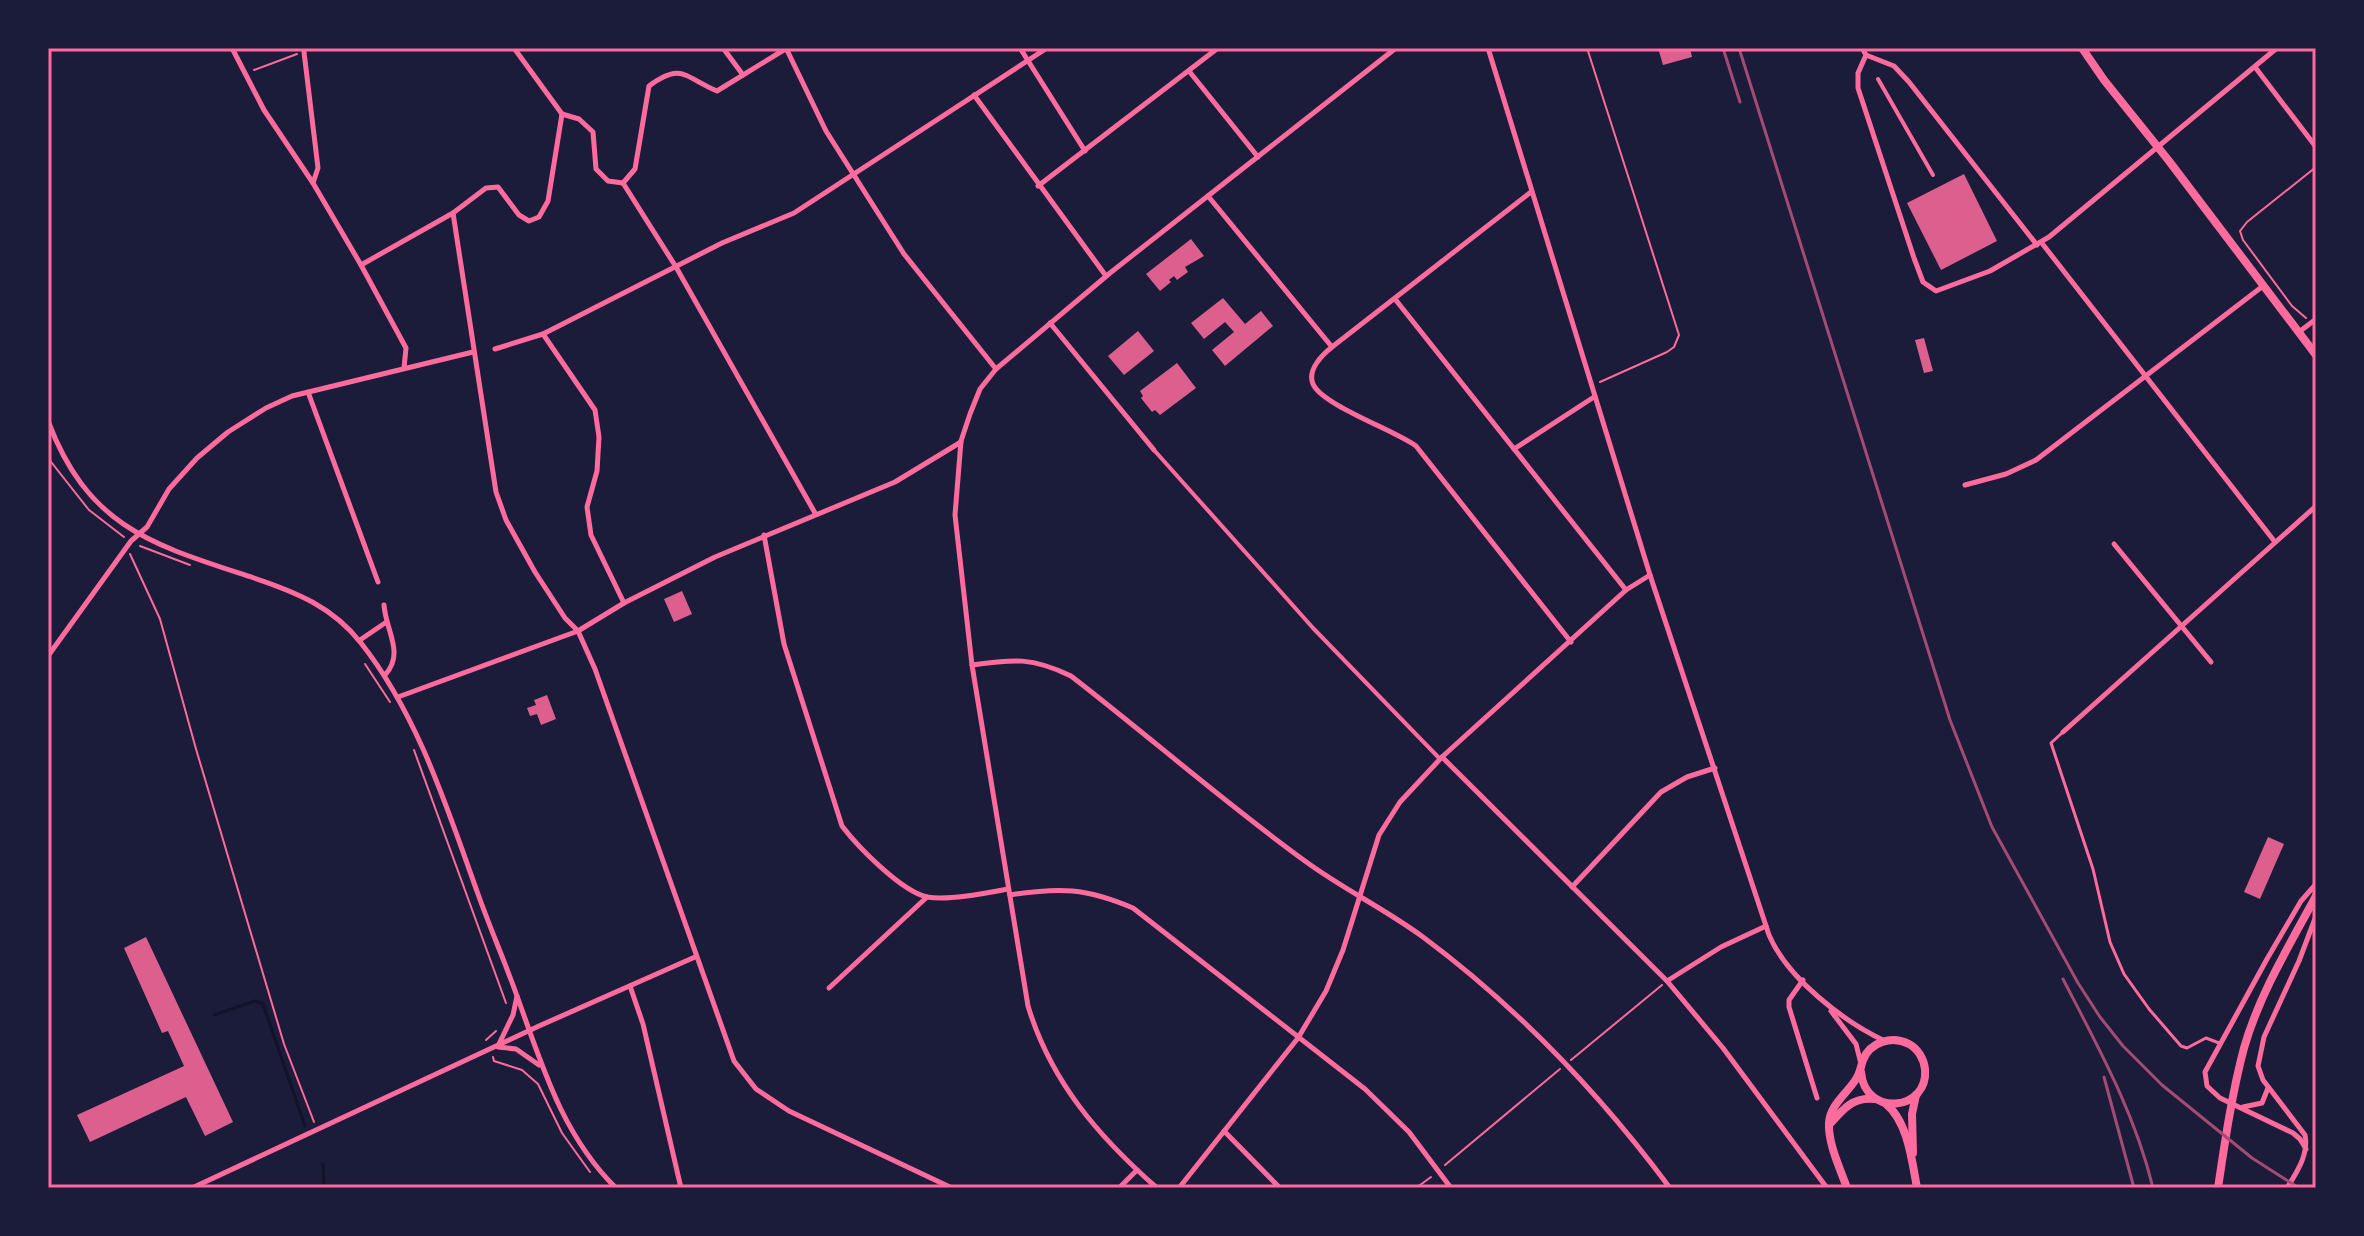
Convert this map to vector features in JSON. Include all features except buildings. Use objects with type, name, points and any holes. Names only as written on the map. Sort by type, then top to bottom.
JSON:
[{"type":"main road","points":[[2082,48],[2316,355]]},
{"type":"main road","points":[[2218,1188],[2245,1045],[2284,955],[2316,896]]},
{"type":"main road","points":[[1847,1188],[1830,1136],[1831,1112],[1861,1069],[1870,1050],[1885,1041],[1896,1040],[1908,1044],[1920,1056],[1925,1075],[1916,1094],[1912,1114],[1913,1165],[1917,1188]]},
{"type":"main road","points":[[1861,1069],[1865,1088],[1878,1101],[1897,1104],[1916,1094]]},
{"type":"main road","points":[[1829,1124],[1849,1104],[1865,1098],[1888,1104],[1897,1118],[1913,1165]]},
{"type":"street","points":[[232,48],[264,110],[313,183],[406,348],[404,368]]},
{"type":"street","points":[[514,48],[562,114],[579,119],[593,132],[596,169],[608,181],[623,183]]},
{"type":"street","points":[[723,48],[743,75]]},
{"type":"street","points":[[623,183],[635,169],[649,86],[668,73],[684,74],[717,91],[786,48],[826,131],[904,254],[996,369]]},
{"type":"street","points":[[1020,48],[1085,151]]},
{"type":"street","points":[[495,349],[543,334],[722,243],[794,213],[1047,48]]},
{"type":"street","points":[[1038,186],[1218,48]]},
{"type":"street","points":[[1157,1188],[1103,1137],[1070,1097],[1040,1041],[1028,1006],[972,665],[955,515],[961,441],[980,389],[996,369],[1106,276],[1396,48]]},
{"type":"street","points":[[1488,48],[1650,575],[1766,926],[1783,961],[1826,1003],[1857,1028],[1885,1041]]},
{"type":"street","points":[[1862,48],[1866,55],[1894,66],[1909,82],[2275,542]]},
{"type":"street","points":[[2265,48],[2270,54]]},
{"type":"street","points":[[1866,55],[1858,73],[1858,88],[1923,282],[1936,291],[1990,271],[2039,244],[2277,48]]},
{"type":"street","points":[[304,52],[318,168],[313,183]]},
{"type":"street","points":[[2255,67],[2316,147]]},
{"type":"street","points":[[1189,71],[1258,157]]},
{"type":"street","points":[[1878,79],[1933,175]]},
{"type":"street","points":[[974,95],[1106,276]]},
{"type":"street","points":[[361,265],[453,213],[486,188],[498,187],[519,215],[529,221],[539,217],[548,201],[562,114]]},
{"type":"street","points":[[623,183],[676,267],[815,513]]},
{"type":"street","points":[[1531,192],[1332,347],[1316,364],[1312,374],[1314,386],[1327,399],[1416,446],[1571,642]]},
{"type":"street","points":[[1208,196],[1332,347]]},
{"type":"street","points":[[453,213],[496,492],[506,520],[535,572],[565,618],[578,631],[595,669],[734,1061],[756,1089],[799,1116],[952,1188]]},
{"type":"street","points":[[1965,485],[2006,474],[2036,460],[2263,286]]},
{"type":"street","points":[[1395,299],[1626,590]]},
{"type":"street","points":[[2299,332],[2316,319]]},
{"type":"street","points":[[1050,323],[1154,450],[1313,628],[1667,981],[1723,1048],[1827,1188]]},
{"type":"street","points":[[543,334],[595,410],[599,437],[597,471],[587,507],[591,535],[624,603]]},
{"type":"street","points":[[48,656],[129,544],[147,527],[169,489],[205,451],[266,408],[292,396],[473,352]]},
{"type":"street","points":[[308,392],[378,582]]},
{"type":"street","points":[[1514,449],[1594,397]]},
{"type":"street","points":[[48,421],[57,445],[79,483],[110,515],[138,535],[165,549],[294,591],[321,605],[360,640],[398,697],[456,832],[560,1111],[579,1143],[616,1188]]},
{"type":"street","points":[[398,697],[578,631],[624,603],[764,535],[895,482],[961,441]]},
{"type":"street","points":[[2063,732],[2316,506]]},
{"type":"street","points":[[764,535],[784,644],[842,826],[853,841],[905,885],[927,897],[1072,889],[1101,894],[1133,908],[1365,1089],[1409,1132],[1451,1188]]},
{"type":"street","points":[[2114,544],[2211,662]]},
{"type":"street","points":[[1179,1188],[1298,1038],[1326,991],[1343,950],[1379,835],[1408,792],[1441,758],[1626,590],[1650,575]]},
{"type":"street","points":[[384,605],[385,623],[395,656],[394,666],[385,675]]},
{"type":"street","points":[[360,640],[385,623]]},
{"type":"street","points":[[972,665],[1018,660],[1045,663],[1071,676],[1307,863],[1422,936],[1472,977],[1566,1064],[1670,1188]]},
{"type":"street","points":[[1572,887],[1661,792],[1687,777],[1715,768]]},
{"type":"street","points":[[2306,1149],[2293,1133],[2220,1098],[2211,1091],[2205,1079],[2208,1064],[2219,1043],[2301,901],[2316,884]]},
{"type":"street","points":[[829,988],[927,897]]},
{"type":"street","points":[[2287,1188],[2303,1160],[2305,1135],[2268,1088],[2258,1066],[2261,1048],[2316,916]]},
{"type":"street","points":[[1667,981],[1721,947],[1766,926]]},
{"type":"street","points":[[192,1188],[695,957]]},
{"type":"street","points":[[1803,980],[1789,1000],[1789,1007],[1817,1098]]},
{"type":"street","points":[[630,986],[643,1024],[681,1188]]},
{"type":"street","points":[[494,1049],[513,1015],[517,995]]},
{"type":"street","points":[[1826,1003],[1856,1044],[1861,1069]]},
{"type":"street","points":[[494,1049],[516,1049],[542,1067]]},
{"type":"street","points":[[2238,1106],[2252,1107],[2262,1103],[2268,1088]]},
{"type":"street","points":[[1224,1131],[1280,1188]]},
{"type":"street","points":[[1119,1188],[1137,1170]]},
{"type":"lane","points":[[2063,732],[2051,743],[2093,869],[2110,942],[2124,974],[2181,1046],[2187,1048],[2206,1038],[2219,1043]]},
{"type":"path","points":[[1587,48],[1679,335],[1674,347],[1659,357],[1591,386]]},
{"type":"path","points":[[245,73],[304,52]]},
{"type":"path","points":[[2306,318],[2292,306],[2247,246],[2240,231],[2316,167]]},
{"type":"path","points":[[48,458],[89,510],[129,544],[190,566]]},
{"type":"path","points":[[129,544],[160,619],[284,1044],[316,1130]]},
{"type":"path","points":[[362,660],[396,710]]},
{"type":"path","points":[[412,746],[506,997],[506,1011]]},
{"type":"path","points":[[1416,1188],[1667,981]]},
{"type":"path","points":[[497,1029],[486,1041],[494,1049],[494,1061],[522,1070],[538,1084],[562,1133],[595,1177]]},
{"type":"waterway","points":[[214,1015],[255,1001],[263,1004],[305,1126]]},
{"type":"waterway","points":[[323,1164],[324,1188]]},
{"type":"railway","points":[[1723,48],[1740,102]]},
{"type":"railway","points":[[1739,48],[1950,720],[1992,827],[2078,983],[2123,1046],[2162,1085],[2252,1158],[2299,1188]]},
{"type":"railway","points":[[2063,979],[2126,1107],[2153,1188]]},
{"type":"railway","points":[[2104,1077],[2134,1188]]}]
